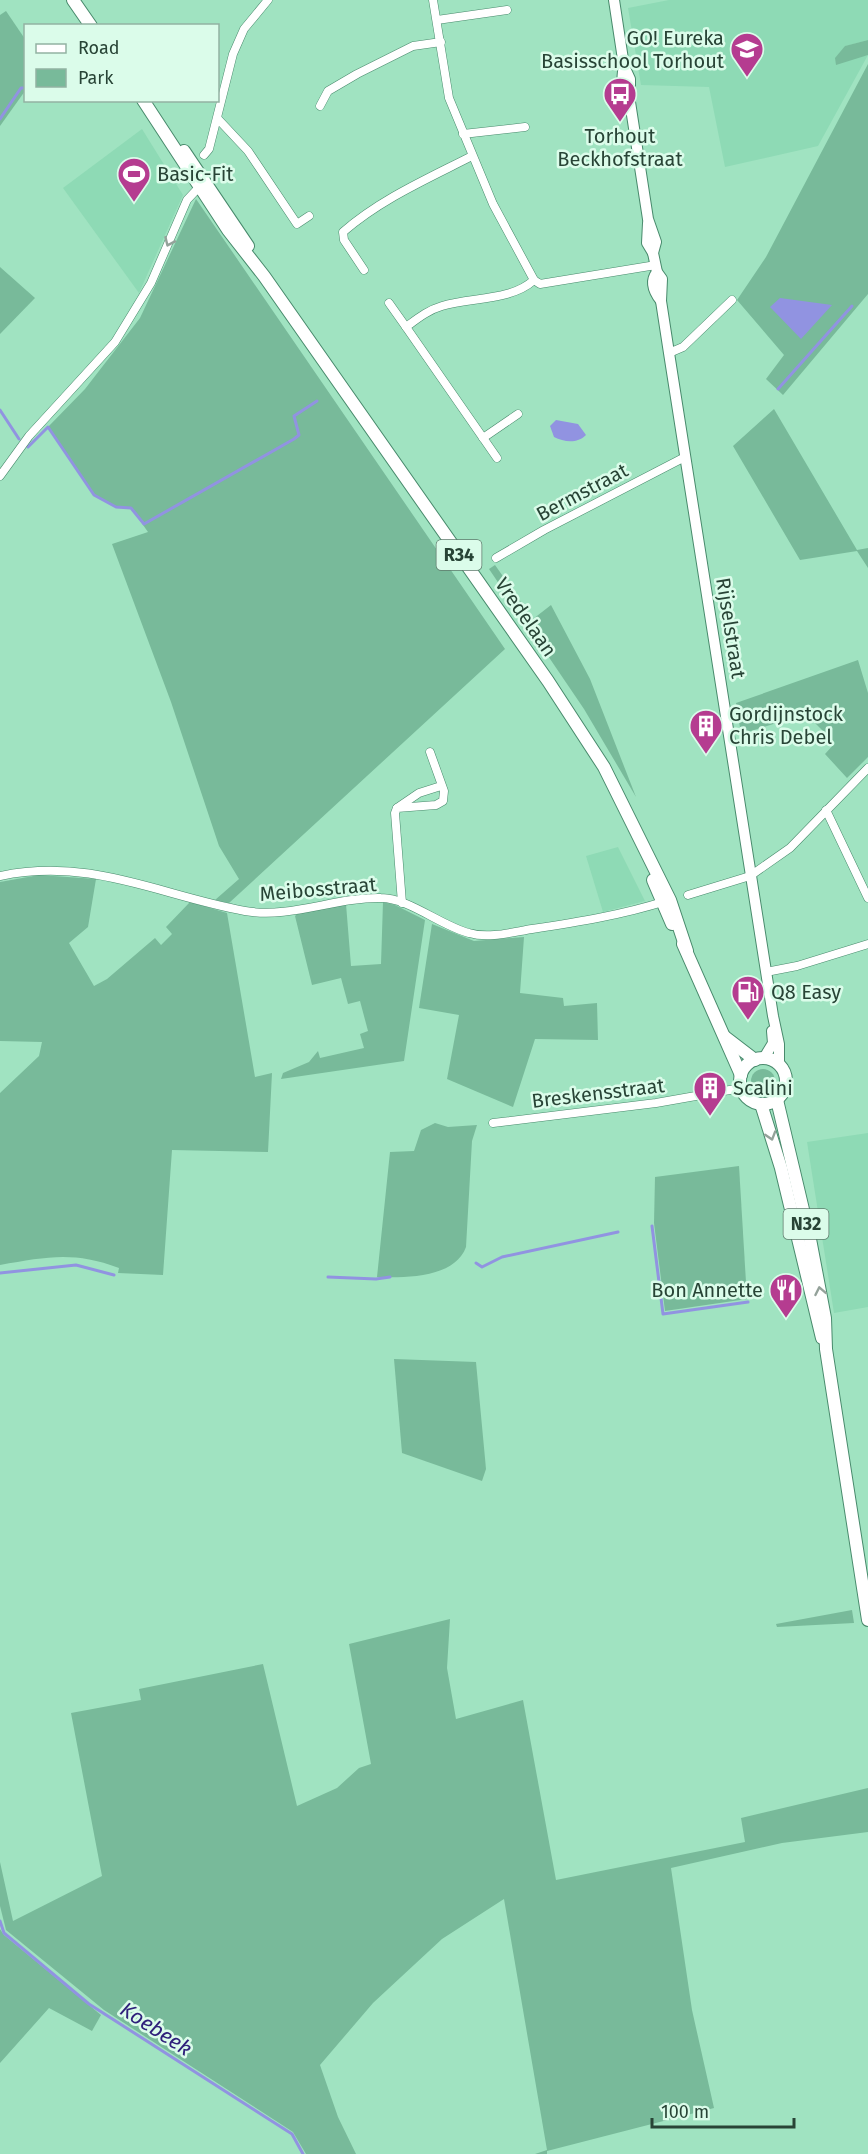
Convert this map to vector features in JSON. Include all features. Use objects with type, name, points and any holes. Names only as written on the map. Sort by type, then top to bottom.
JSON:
[{"type":"main road","points":[[73,0],[90,24]]},
{"type":"main road","name":"Vredelaan","points":[[145,104],[202,184],[228,230],[264,276],[548,681],[604,767],[666,901],[724,1036],[741,1082]]},
{"type":"main road","name":"Vredelaan","points":[[724,1036],[759,1059]]},
{"type":"main road","points":[[759,1059],[779,1064]]},
{"type":"main road","name":"N32","points":[[741,1082],[747,1065],[759,1059]]},
{"type":"main road","name":"N32","points":[[779,1064],[784,1071],[786,1087],[777,1100],[810,1239],[825,1318],[826,1350],[868,1620]]},
{"type":"main road","points":[[741,1082],[749,1099],[761,1104],[777,1100]]},
{"type":"main road","name":"N32","points":[[761,1104],[781,1168],[815,1320],[826,1350]]},
{"type":"street","points":[[204,156],[209,149],[228,73],[244,29],[268,0]]},
{"type":"street","points":[[433,0],[449,98],[493,204],[534,280],[540,284],[656,269]]},
{"type":"street","name":"Rijselstraat","points":[[614,0],[624,66],[622,79],[624,93],[630,102],[648,219],[646,243],[653,253],[656,269],[652,281],[655,293],[661,301],[750,876],[779,1044],[779,1064]]},
{"type":"street","points":[[437,21],[507,10]]},
{"type":"street","points":[[320,105],[328,91],[357,74],[413,46],[441,42]]},
{"type":"street","points":[[218,120],[248,151],[297,224],[309,216]]},
{"type":"street","points":[[463,134],[525,127]]},
{"type":"street","points":[[364,270],[344,240],[343,232],[362,216],[405,190],[472,156]]},
{"type":"street","points":[[0,476],[29,436],[115,342],[151,283],[187,200],[202,184]]},
{"type":"street","points":[[406,327],[429,311],[442,306],[523,290],[534,280]]},
{"type":"street","points":[[669,353],[683,347],[732,300]]},
{"type":"street","points":[[389,303],[496,458]]},
{"type":"street","points":[[483,438],[518,414]]},
{"type":"street","name":"Bermstraat","points":[[496,558],[544,530],[685,457]]},
{"type":"street","points":[[397,808],[436,805],[442,801],[444,791],[430,752]]},
{"type":"street","points":[[688,895],[750,876],[790,848],[868,768]]},
{"type":"street","points":[[402,903],[395,813],[397,808],[419,793],[441,786]]},
{"type":"street","points":[[826,810],[868,898]]},
{"type":"street","name":"Meibosstraat","points":[[0,876],[26,871],[76,872],[130,880],[250,912],[275,912],[384,897],[471,934],[495,935],[595,920],[666,901]]},
{"type":"street","points":[[766,972],[798,966],[868,945]]},
{"type":"street","name":"Rijselstraat","points":[[759,1059],[773,1043],[773,1016]]},
{"type":"street","name":"Breskensstraat","points":[[493,1123],[656,1103],[741,1082]]},
{"type":"shaded area","name":"GO! Eureka Basisschool Torhout","points":[[669,0],[868,0],[868,40],[846,46],[863,56],[868,55],[818,146],[725,167],[709,87],[641,85],[628,8]]},
{"type":"shaded area","points":[[142,129],[183,195],[139,293],[63,188]]},
{"type":"shaded area","points":[[618,847],[645,901],[603,912],[586,856]]},
{"type":"shaded area","points":[[868,1133],[868,1307],[834,1313],[807,1142]]},
{"type":"green space","points":[[6,11],[24,38],[24,92],[0,126],[0,15]]},
{"type":"green space","points":[[868,40],[868,55],[836,65],[835,58],[845,46]]},
{"type":"green space","points":[[868,64],[868,294],[783,395],[766,379],[784,355],[737,300],[766,257]]},
{"type":"green space","points":[[196,199],[505,649],[229,903],[215,900],[239,879],[219,846],[171,702],[112,544],[148,532],[131,508],[116,507],[94,495],[48,427],[85,389],[140,318]]},
{"type":"green space","points":[[0,267],[35,298],[0,334]]},
{"type":"green space","points":[[774,409],[857,550],[868,548],[868,568],[857,551],[800,560],[733,446]]},
{"type":"green space","points":[[495,565],[533,619],[551,605],[590,679],[636,797],[584,709],[489,569]]},
{"type":"green space","points":[[858,660],[868,693],[868,757],[847,778],[825,754],[835,743],[806,714],[741,734],[736,703]]},
{"type":"green space","points":[[39,875],[96,879],[88,927],[69,943],[94,986],[107,979],[155,938],[161,945],[172,934],[166,927],[190,902],[227,913],[255,1077],[272,1073],[268,1152],[172,1150],[163,1275],[118,1273],[119,1268],[74,1257],[46,1258],[0,1265],[0,1093],[39,1056],[42,1042],[0,1041],[0,882]]},
{"type":"green space","points":[[383,902],[395,905],[425,920],[404,1061],[281,1079],[283,1073],[309,1062],[318,1051],[320,1058],[364,1048],[360,1034],[368,1031],[360,1001],[348,1004],[341,978],[312,985],[295,916],[298,913],[346,904],[351,966],[381,964]]},
{"type":"green space","points":[[432,924],[474,941],[524,937],[520,993],[563,998],[564,1006],[597,1003],[598,1040],[535,1039],[513,1107],[447,1079],[459,1015],[419,1008]]},
{"type":"green space","points":[[763,1069],[768,1070],[774,1076],[774,1086],[768,1092],[763,1093],[758,1092],[752,1086],[751,1081],[752,1076],[758,1070]]},
{"type":"green space","points":[[435,1123],[448,1127],[477,1125],[472,1141],[466,1247],[451,1265],[440,1270],[415,1276],[377,1277],[390,1152],[414,1151],[421,1130]]},
{"type":"green space","points":[[739,1166],[747,1299],[665,1311],[654,1223],[655,1177]]},
{"type":"green space","points":[[394,1359],[476,1362],[486,1469],[482,1481],[402,1453]]},
{"type":"green space","points":[[852,1610],[854,1623],[777,1627],[776,1624]]},
{"type":"green space","points":[[450,1619],[447,1668],[456,1719],[523,1700],[556,1880],[745,1842],[741,1818],[868,1788],[868,1832],[782,1843],[671,1868],[692,2010],[714,2108],[547,2151],[547,2154],[535,2154],[547,2150],[504,1899],[442,1939],[373,2003],[320,2065],[338,2117],[356,2154],[306,2154],[293,2132],[104,2010],[6,1930],[0,1906],[0,1862],[13,1921],[102,1876],[71,1713],[141,1700],[139,1689],[263,1664],[297,1806],[337,1788],[359,1768],[371,1764],[349,1644]]},
{"type":"green space","points":[[0,1929],[4,1935],[101,2015],[92,2031],[49,2008],[0,2063]]},
{"type":"water","points":[[780,298],[832,305],[801,339],[770,307]]},
{"type":"water","points":[[556,420],[578,424],[586,435],[579,440],[570,441],[554,437],[550,426]]},
{"type":"waterway","name":"Koebeek","points":[[0,119],[21,88],[24,88]]},
{"type":"waterway","points":[[778,389],[852,306]]},
{"type":"waterway","points":[[28,447],[48,427],[94,495],[116,507],[131,508],[144,524],[294,439],[299,435],[294,416],[317,401]]},
{"type":"waterway","points":[[0,410],[19,439]]},
{"type":"waterway","points":[[652,1226],[663,1314],[748,1302]]},
{"type":"waterway","points":[[476,1263],[482,1267],[502,1257],[618,1232]]},
{"type":"waterway","points":[[0,1273],[76,1265],[114,1275]]},
{"type":"waterway","points":[[328,1277],[376,1279],[390,1277]]},
{"type":"waterway","name":"Koebeek","points":[[0,1921],[4,1933],[89,2004],[292,2134],[303,2154]]},
{"type":"place","name":"GO! Eureka Basisschool Torhout","points":[[747,78]]},
{"type":"place","name":"Torhout Beckhofstraat","points":[[620,123]]},
{"type":"place","name":"Basic-Fit","points":[[134,203]]},
{"type":"place","name":"Gordijnstock Chris Debel","points":[[706,755]]},
{"type":"place","name":"Q8 Easy","points":[[748,1021]]},
{"type":"place","name":"Scalini","points":[[710,1117]]},
{"type":"place","name":"Bon Annette","points":[[786,1319]]}]
